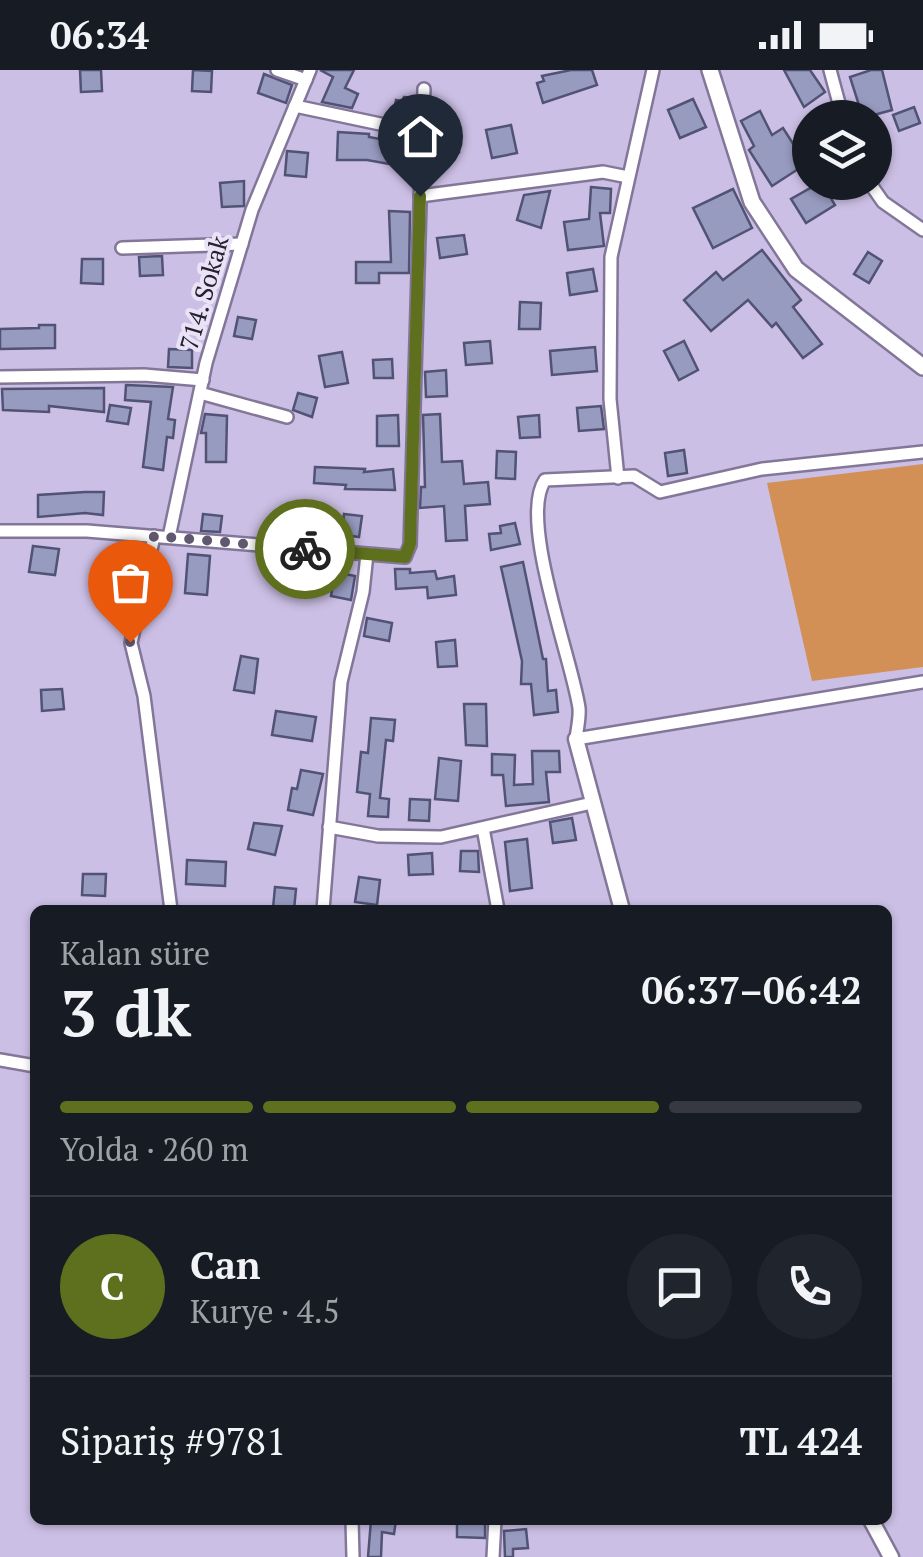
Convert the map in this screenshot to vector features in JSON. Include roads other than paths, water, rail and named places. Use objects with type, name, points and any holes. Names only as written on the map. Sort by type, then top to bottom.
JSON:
[{"type":"main road","points":[[710,70],[752,202],[796,269],[923,367]]},
{"type":"street","points":[[277,70],[308,75]]},
{"type":"street","points":[[618,478],[610,398],[611,257],[653,70]]},
{"type":"street","points":[[830,70],[838,100]]},
{"type":"street","name":"714. Sokak","points":[[169,538],[201,387],[252,210],[308,75]]},
{"type":"street","points":[[0,531],[87,531],[405,557],[410,544],[424,89]]},
{"type":"street","points":[[294,106],[422,136]]},
{"type":"street","points":[[420,196],[602,172],[628,177]]},
{"type":"street","points":[[882,200],[923,230]]},
{"type":"street","points":[[122,248],[242,244]]},
{"type":"street","points":[[0,377],[144,374],[201,387],[287,416]]},
{"type":"street","points":[[621,905],[576,739],[580,710],[558,628],[537,519],[537,491],[544,480],[634,476],[660,492],[762,469],[923,452]]},
{"type":"street","points":[[154,536],[130,642],[144,696],[171,905]]},
{"type":"street","points":[[322,905],[342,682],[363,592],[366,554]]},
{"type":"street","points":[[576,739],[923,682]]},
{"type":"street","points":[[328,826],[378,836],[441,837],[592,802]]},
{"type":"street","points":[[483,828],[497,905]]},
{"type":"street","points":[[0,1060],[30,1065]]},
{"type":"street","points":[[352,1525],[352,1557]]},
{"type":"street","points":[[492,1557],[495,1525]]},
{"type":"street","points":[[874,1525],[890,1557]]}]
